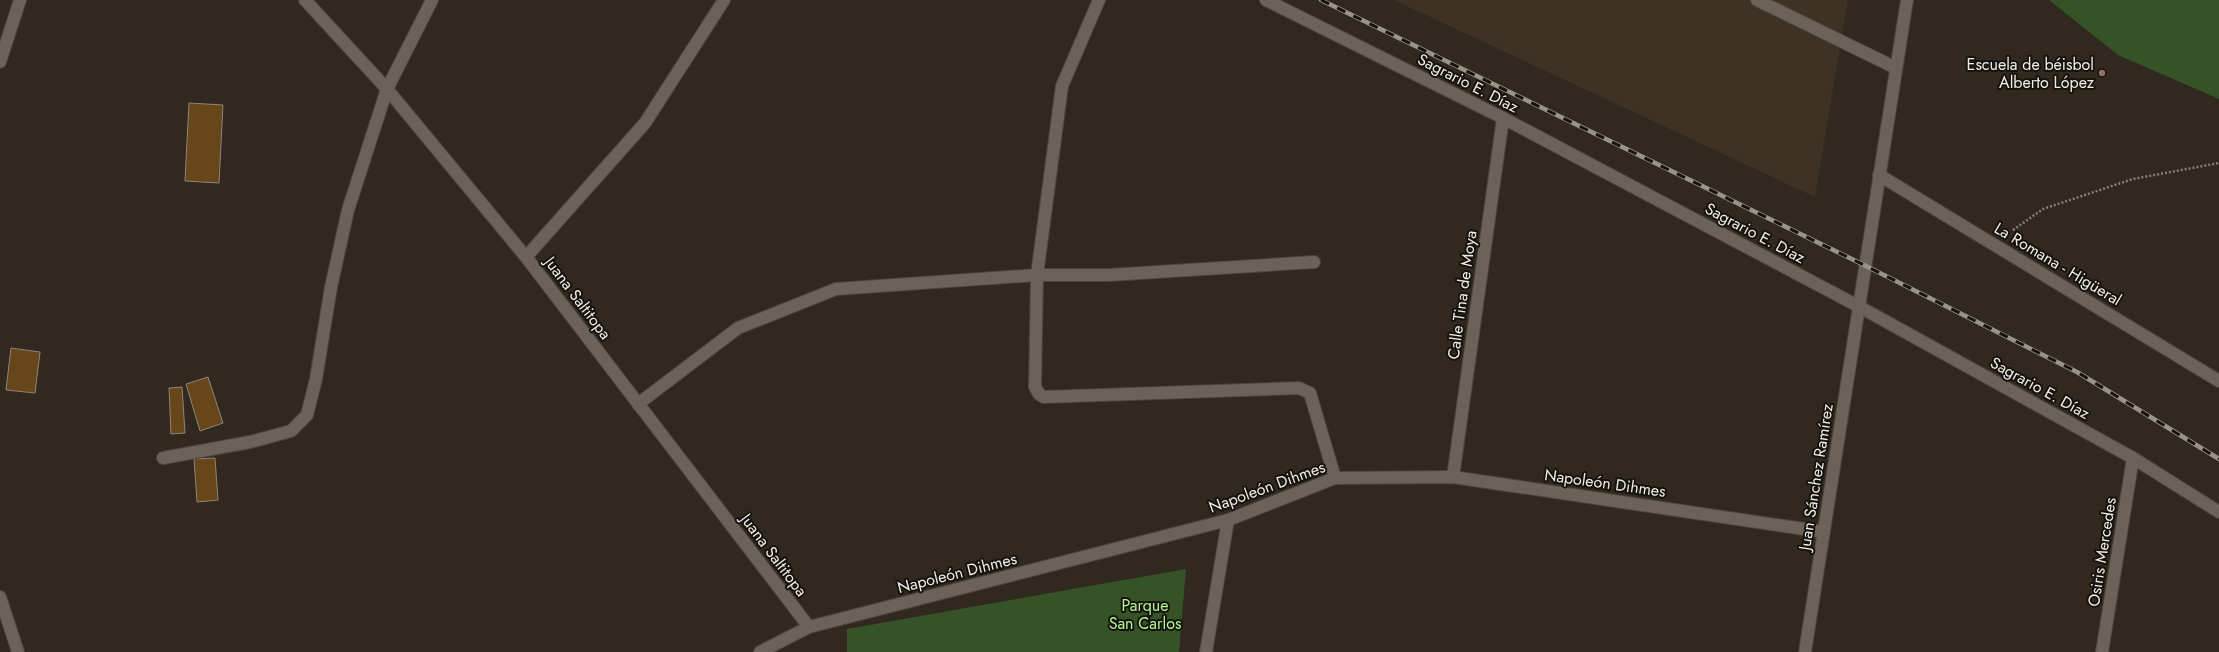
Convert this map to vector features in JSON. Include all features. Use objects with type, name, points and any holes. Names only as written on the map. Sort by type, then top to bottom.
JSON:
[{"type":"street","points":[[0,62],[20,0]]},
{"type":"street","name":"Juana Saltitopa","points":[[305,0],[387,89],[526,257],[809,627]]},
{"type":"street","points":[[163,458],[250,442],[291,431],[307,415],[316,378],[332,287],[348,210],[387,89],[432,0]]},
{"type":"street","points":[[526,257],[645,123],[724,0]]},
{"type":"street","points":[[1099,0],[1062,86],[1037,275],[1035,387],[1039,394],[1044,397],[1299,388],[1310,393],[1335,478]]},
{"type":"street","name":"Sagrario E. Díaz","points":[[1266,0],[1503,118],[1858,306],[2133,458],[2219,512]]},
{"type":"street","points":[[1757,0],[1896,68]]},
{"type":"street","points":[[1879,175],[1907,0]]},
{"type":"street","name":"Calle Tina de Moya","points":[[1453,477],[1503,118]]},
{"type":"street","name":"La Romana - Higüeral","points":[[1879,175],[2219,381]]},
{"type":"street","name":"Juan Sánchez Ramírez","points":[[1805,652],[1879,175]]},
{"type":"street","points":[[638,404],[738,328],[836,289],[1037,275],[1109,275],[1314,262]]},
{"type":"street","name":"Osiris Mercedes","points":[[2102,652],[2133,458]]},
{"type":"street","name":"Napoleón Dihmes","points":[[760,652],[809,627],[1228,520],[1335,478],[1453,477],[1824,532]]},
{"type":"street","points":[[1206,652],[1228,520]]},
{"type":"street","points":[[0,597],[18,652]]},
{"type":"path","points":[[1993,244],[2043,209],[2133,179],[2219,163]]},
{"type":"shaded area","points":[[1394,0],[1848,0],[1815,197]]},
{"type":"green space","points":[[2049,0],[2219,0],[2219,99],[2118,55]]},
{"type":"green space","name":"Parque San Carlos","points":[[1186,569],[1179,652],[847,652],[847,629]]},
{"type":"building","points":[[189,103],[223,105],[219,183],[185,181]]},
{"type":"building","points":[[11,348],[40,352],[35,393],[6,390]]},
{"type":"building","points":[[208,377],[223,423],[200,431],[186,384]]},
{"type":"building","points":[[182,387],[185,433],[171,434],[169,388]]},
{"type":"building","points":[[215,458],[218,500],[197,502],[194,459]]},
{"type":"railway","points":[[1321,0],[1864,265],[2077,372],[2219,459]]},
{"type":"place","name":"Escuela de béisbol Alberto López","points":[[2102,73]]}]
